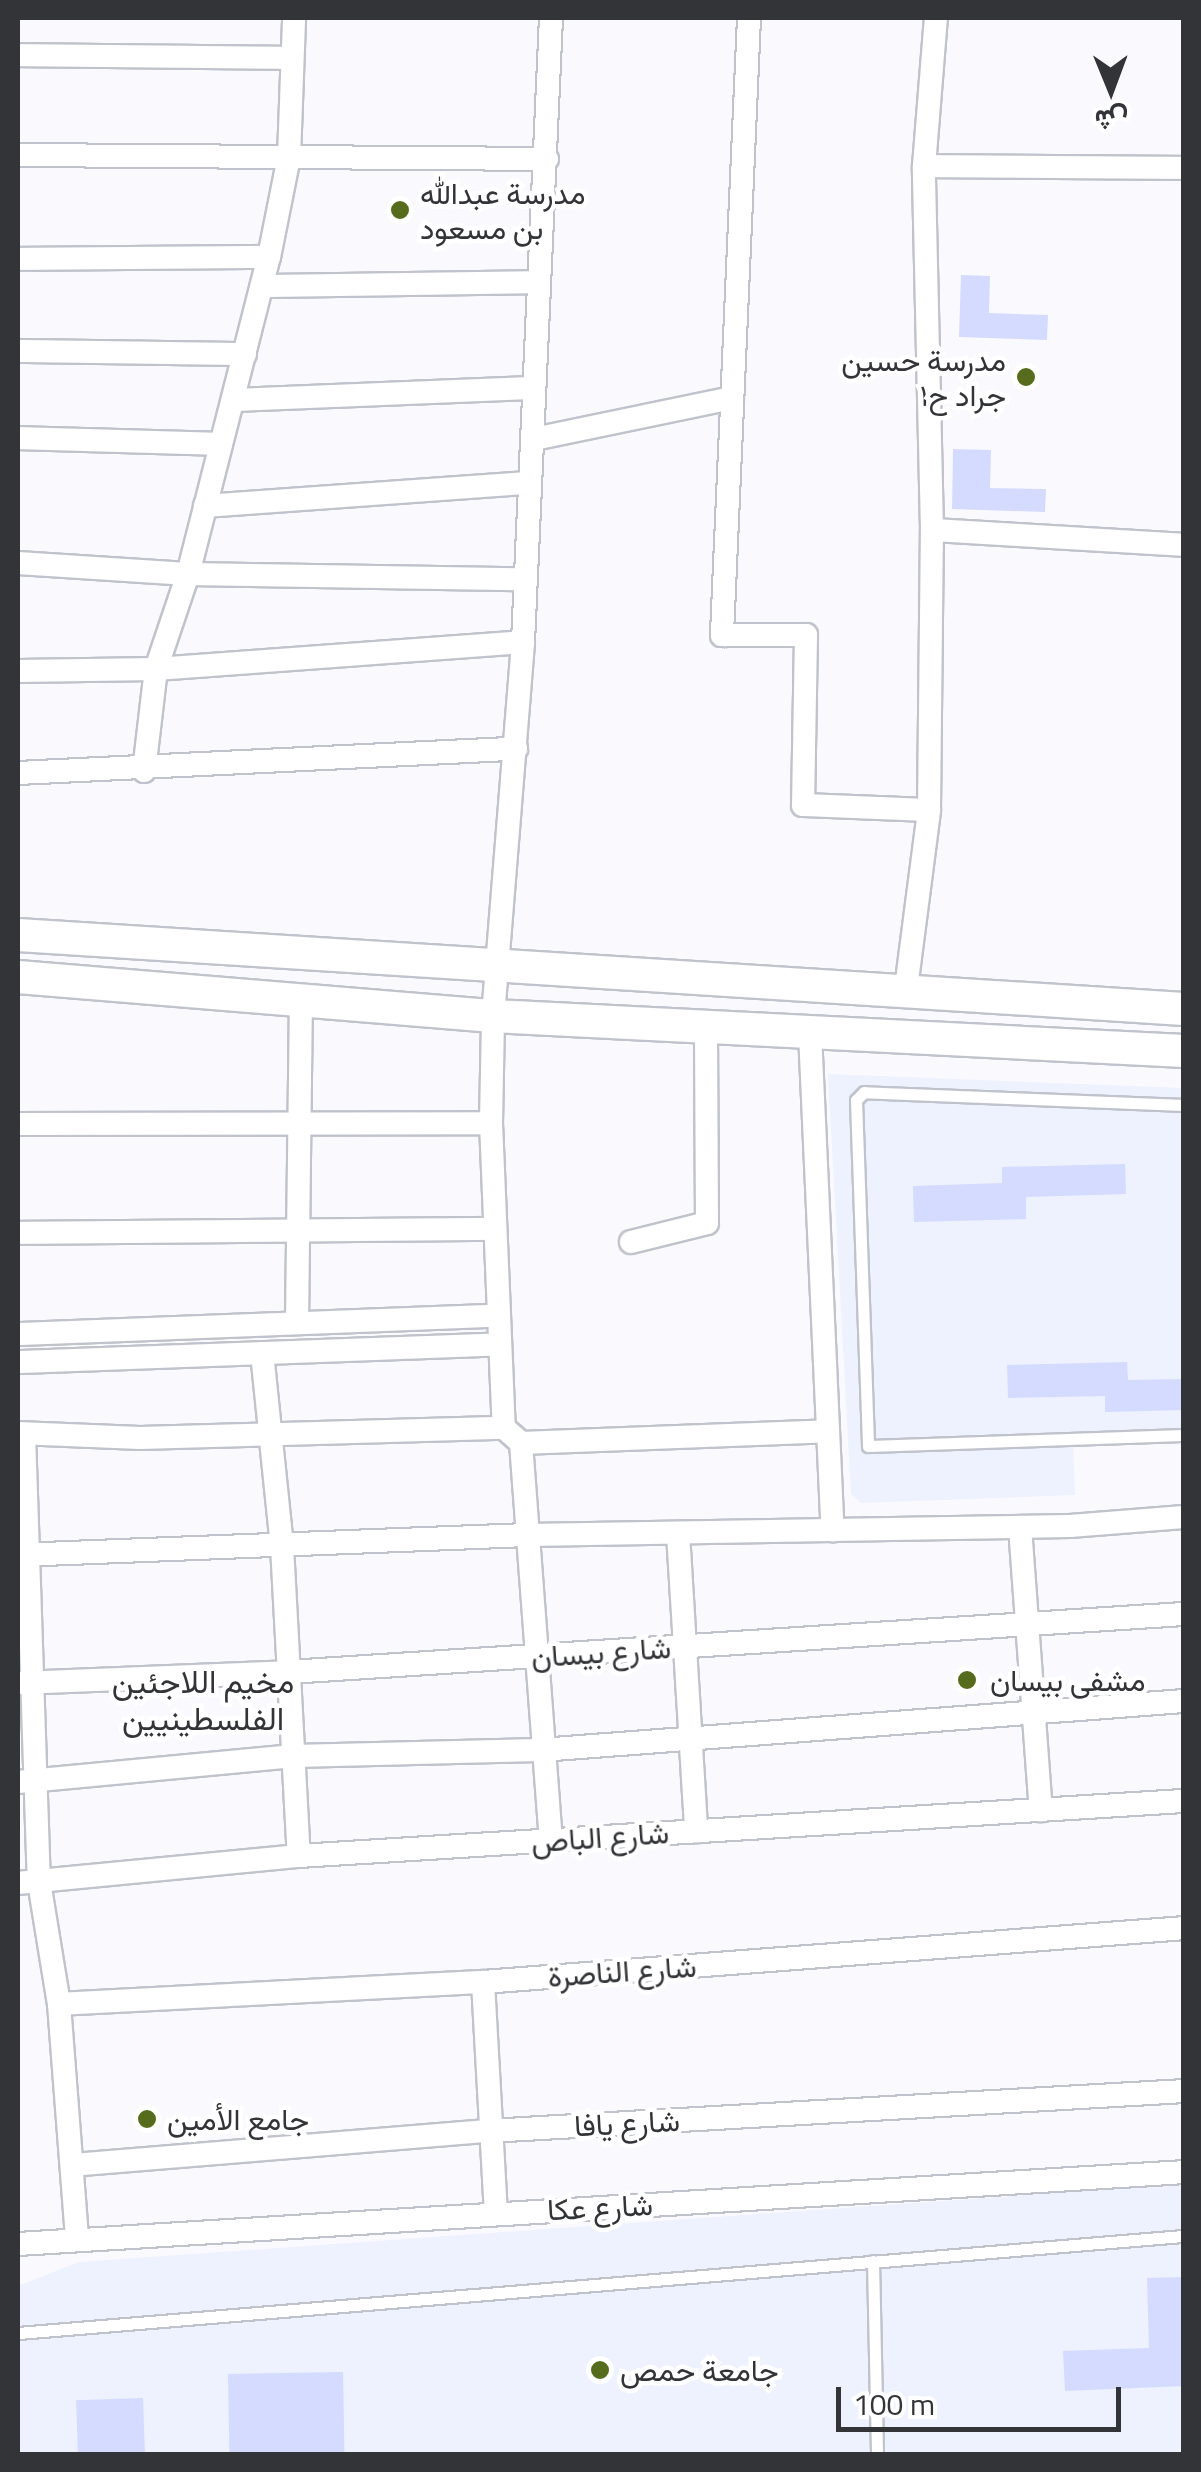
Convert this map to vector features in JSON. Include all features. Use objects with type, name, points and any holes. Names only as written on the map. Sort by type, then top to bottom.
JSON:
[{"type":"main road","points":[[18,935],[905,996],[1184,1009]]},
{"type":"main road","points":[[18,978],[493,1016],[1184,1050]]},
{"type":"street","points":[[144,771],[156,669],[188,574],[270,257],[289,157],[294,18]]},
{"type":"street","points":[[550,1840],[528,1535],[496,1316],[492,1123],[493,1016],[501,970],[523,642],[527,483],[534,440],[532,388],[547,158],[551,18]]},
{"type":"street","points":[[748,18],[722,635],[806,635],[803,805],[929,810]]},
{"type":"street","points":[[905,996],[929,810],[932,530],[924,166],[936,18]]},
{"type":"street","points":[[18,55],[290,58]]},
{"type":"street","points":[[18,155],[547,158]]},
{"type":"street","points":[[924,166],[1184,168]]},
{"type":"street","points":[[18,259],[270,257]]},
{"type":"street","points":[[262,286],[537,282]]},
{"type":"street","points":[[18,350],[244,354]]},
{"type":"street","points":[[233,400],[532,388]]},
{"type":"street","points":[[534,440],[732,398]]},
{"type":"street","points":[[18,438],[221,444]]},
{"type":"street","points":[[205,506],[527,483]]},
{"type":"street","points":[[932,530],[1184,545]]},
{"type":"street","points":[[18,562],[188,574],[524,579]]},
{"type":"street","points":[[18,671],[156,669],[523,642]]},
{"type":"street","points":[[18,773],[144,771],[516,750]]},
{"type":"street","points":[[297,1323],[304,1126],[301,998]]},
{"type":"street","points":[[631,1242],[706,1223],[706,1028]]},
{"type":"street","points":[[810,1033],[832,1530]]},
{"type":"street","points":[[18,1124],[492,1123]]},
{"type":"street","points":[[18,1233],[493,1229]]},
{"type":"street","points":[[18,1334],[496,1316]]},
{"type":"street","points":[[18,1362],[499,1344]]},
{"type":"street","points":[[262,1352],[282,1546],[300,1856]]},
{"type":"street","points":[[78,2238],[59,2004],[28,1882],[21,1433],[512,1436],[828,1432]]},
{"type":"street","points":[[21,1555],[528,1535],[1020,1527],[1184,1517]]},
{"type":"street","points":[[1020,1527],[1042,1810]]},
{"type":"street","points":[[678,1533],[696,1831]]},
{"type":"street","name":"شارع بيسان","points":[[26,1683],[289,1672],[1184,1614]]},
{"type":"street","points":[[27,1781],[294,1756],[541,1750],[1184,1701]]},
{"type":"street","name":"شارع الباص","points":[[28,1882],[300,1856],[1184,1801]]},
{"type":"street","name":"شارع الناصرة","points":[[59,2004],[483,1982],[1184,1928]]},
{"type":"street","points":[[483,1982],[496,2213]]},
{"type":"street","name":"شارع يافا","points":[[72,2165],[489,2130],[1184,2092]]},
{"type":"street","name":"شارع عكا","points":[[18,2244],[1184,2172]]},
{"type":"lane","points":[[1184,1105],[864,1092],[856,1100],[868,1446],[1184,1435]]},
{"type":"lane","points":[[18,2333],[1184,2236]]},
{"type":"lane","points":[[874,2261],[878,2454]]},
{"type":"shaded area","points":[[828,1074],[1183,1088],[1183,1442],[1073,1443],[1075,1495],[861,1503],[851,1494]]},
{"type":"shaded area","name":"جامعة حمص","points":[[1183,2184],[1183,2454],[18,2454],[18,2286],[79,2262]]},
{"type":"building","points":[[961,275],[990,276],[989,313],[1048,315],[1047,340],[959,337]]},
{"type":"building","points":[[953,449],[991,450],[990,488],[1046,489],[1045,512],[952,509]]},
{"type":"building","points":[[1125,1164],[1126,1194],[1026,1197],[1026,1219],[914,1222],[913,1186],[1002,1183],[1002,1167]]},
{"type":"building","points":[[1127,1362],[1128,1380],[1184,1379],[1184,1410],[1105,1412],[1105,1396],[1008,1398],[1007,1365]]},
{"type":"building","points":[[1184,2277],[1184,2386],[1065,2391],[1063,2351],[1149,2348],[1147,2278]]},
{"type":"building","points":[[343,2372],[344,2454],[229,2454],[228,2374]]},
{"type":"building","points":[[143,2398],[145,2454],[78,2454],[76,2400]]},
{"type":"place","name":"مدرسة عبدالله بن مسعود","points":[[400,210]]},
{"type":"place","name":"مدرسة حسين جراد ح١","points":[[1026,377]]},
{"type":"place","name":"مشفى بيسان","points":[[967,1680]]},
{"type":"place","name":"جامع الأمين","points":[[147,2119]]},
{"type":"place","name":"جامعة حمص","points":[[600,2370]]},
{"type":"district","name":"مخيم اللاجئين الفلسطينيين","points":[[203,1700]]}]
